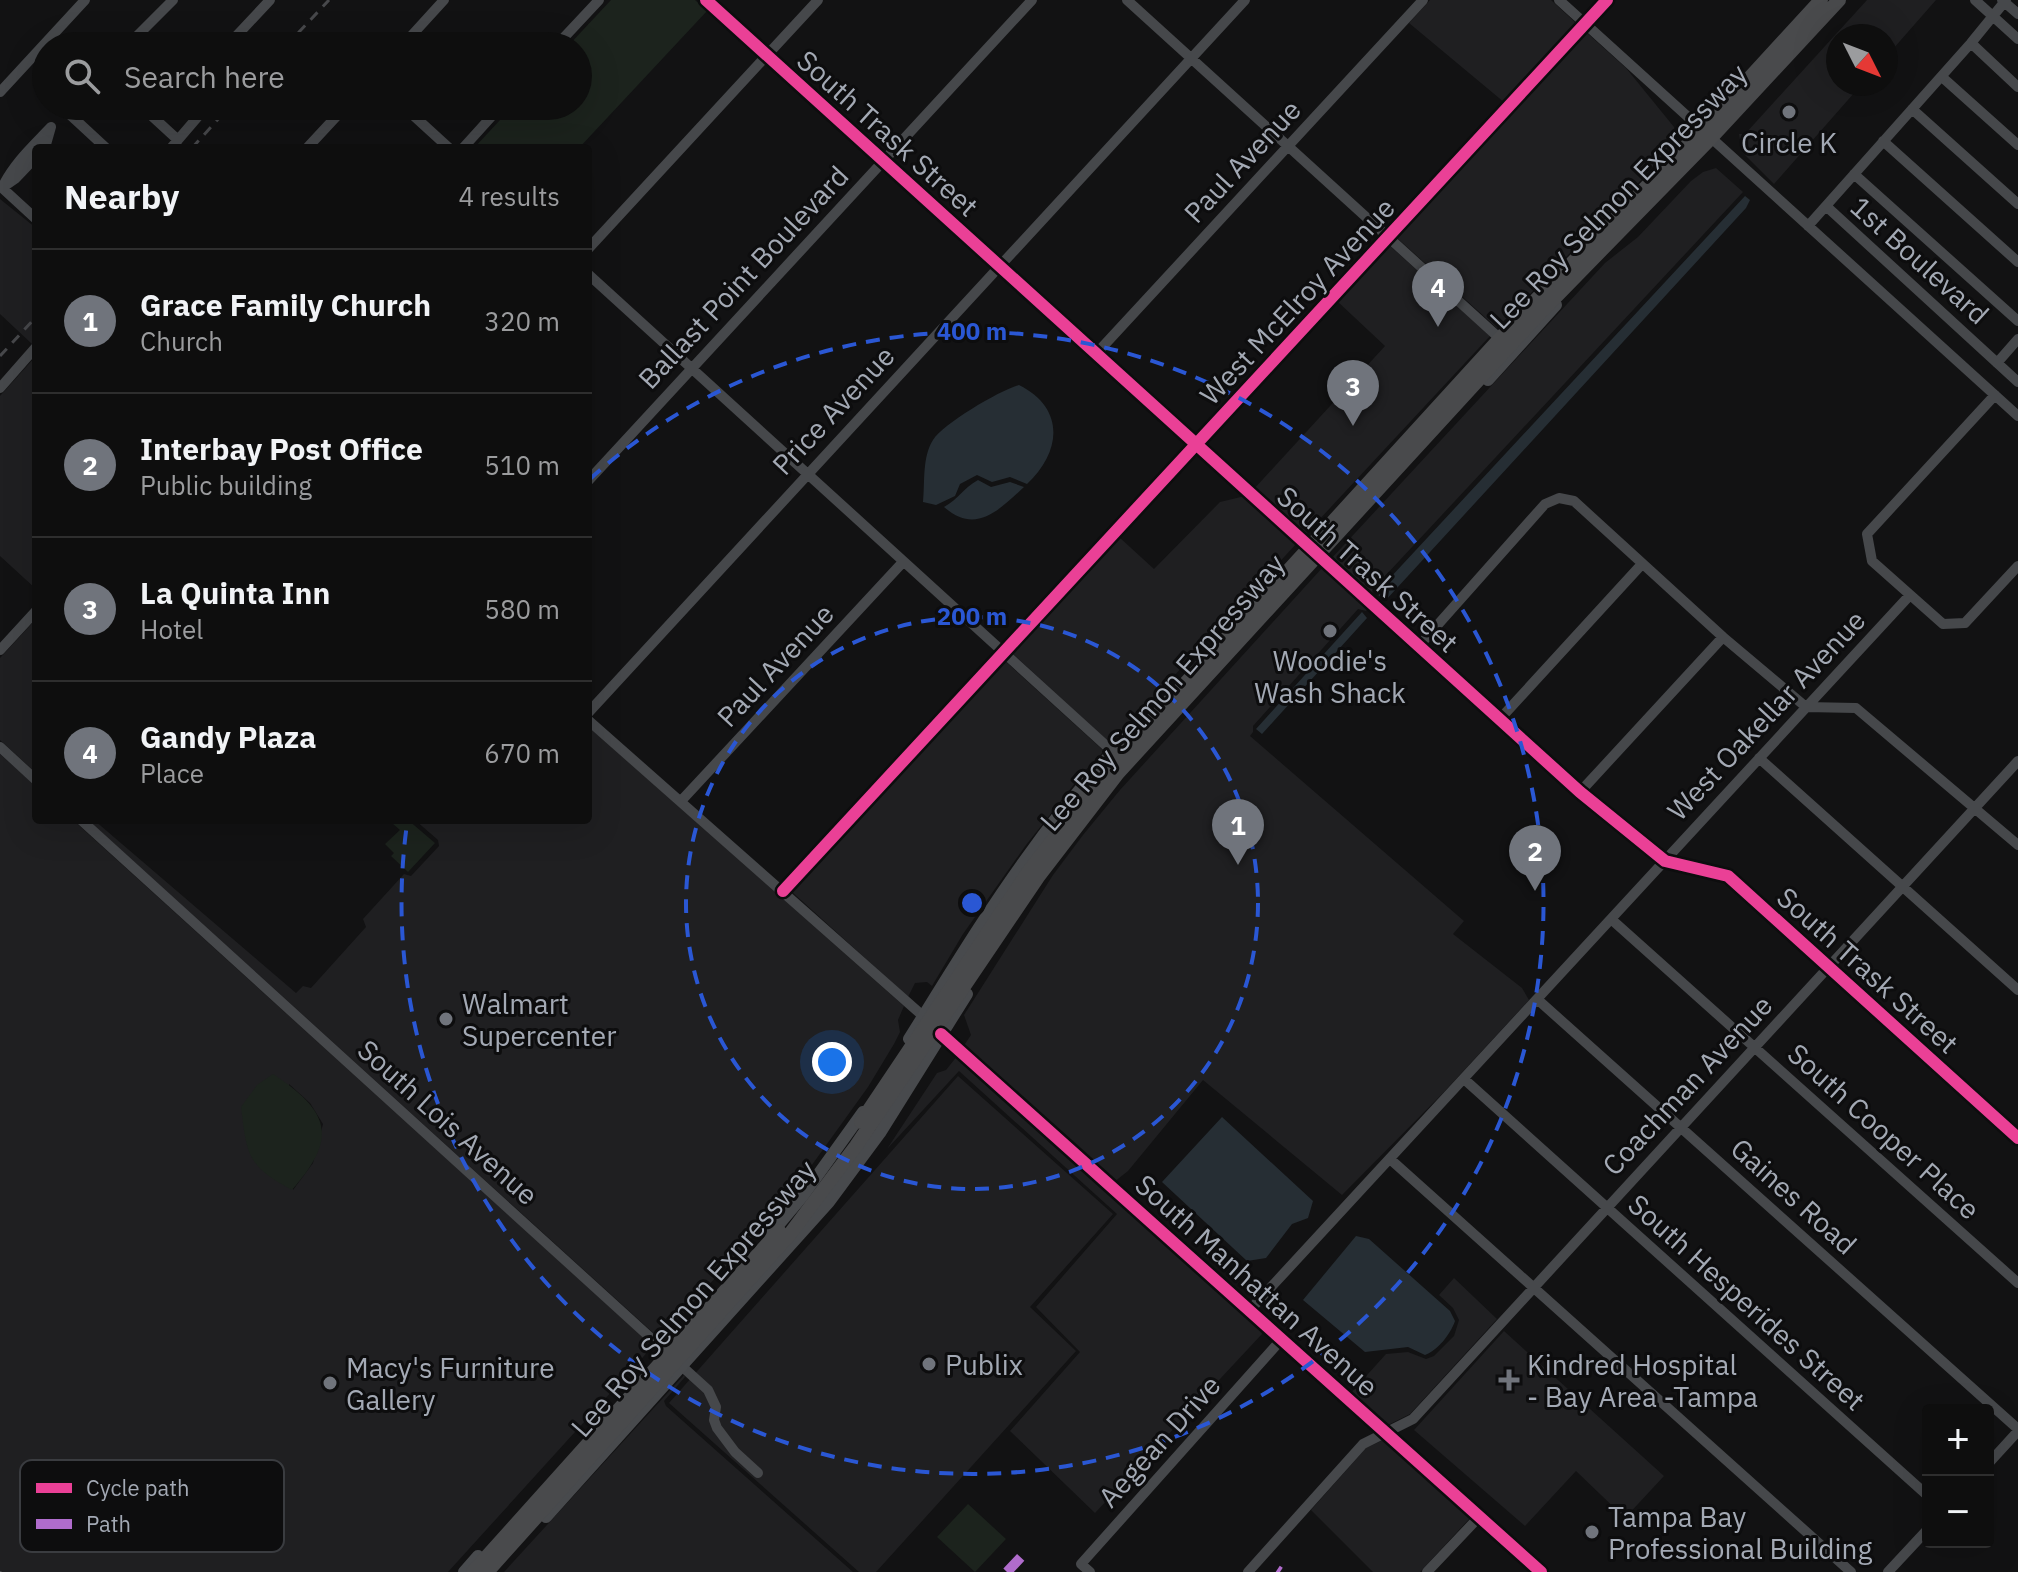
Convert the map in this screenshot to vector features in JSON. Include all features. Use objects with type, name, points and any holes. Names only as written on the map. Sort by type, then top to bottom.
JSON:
[{"type":"highway","name":"Lee Roy Selmon Expressway","points":[[473,1572],[759,1255],[805,1199],[849,1140],[1029,871],[1110,766],[1516,320],[1700,132],[1820,0]]},
{"type":"highway","name":"Lee Roy Selmon Expressway","points":[[487,1572],[767,1262],[856,1146],[1052,856],[1118,773],[1536,317],[1709,140],[1839,0]]},
{"type":"main road","points":[[464,1572],[753,1255],[835,1153],[990,908],[1069,802],[1497,336],[1820,0]]},
{"type":"main road","points":[[495,1572],[787,1251],[858,1166],[1021,909],[1096,807],[1515,351],[1716,142],[1846,0]]},
{"type":"main road","points":[[1515,351],[1512,344],[1525,307]]},
{"type":"main road","points":[[1425,448],[1432,434],[1495,365],[1499,353],[1497,336]]},
{"type":"main road","points":[[1323,559],[1320,541],[1329,527],[1392,460],[1400,440]]},
{"type":"main road","points":[[1245,643],[1247,633],[1305,571],[1311,557],[1305,543]]},
{"type":"main road","points":[[1096,807],[1095,793],[1099,783],[1168,706],[1187,672]]},
{"type":"main road","points":[[941,1034],[940,1018],[947,994],[1001,905],[1058,825],[1069,802]]},
{"type":"main road","points":[[787,1251],[789,1241],[853,1163],[920,1058],[927,1033],[923,1016]]},
{"type":"main road","name":"South Manhattan Avenue","points":[[923,1016],[1541,1572]]},
{"type":"main road","points":[[682,1367],[681,1347],[748,1267],[753,1255]]},
{"type":"main road","points":[[495,1572],[498,1562],[659,1384],[666,1368],[665,1351]]},
{"type":"street","points":[[55,32],[85,0]]},
{"type":"street","points":[[141,32],[173,0]]},
{"type":"street","points":[[240,32],[270,0]]},
{"type":"street","points":[[415,32],[444,0]]},
{"type":"street","points":[[569,32],[599,0]]},
{"type":"street","name":"South Trask Street","points":[[706,0],[1580,792],[1665,861],[1728,876],[2018,1138]]},
{"type":"street","points":[[592,245],[818,0]]},
{"type":"street","name":"Ballast Point Boulevard","points":[[592,477],[1032,0]]},
{"type":"street","points":[[1127,0],[1497,336]]},
{"type":"street","name":"Price Avenue","points":[[592,709],[1245,0]]},
{"type":"street","name":"Paul Avenue","points":[[1096,354],[1423,0]]},
{"type":"street","points":[[1559,0],[2018,416]]},
{"type":"street","name":"West McElroy Avenue","points":[[783,891],[1607,0]]},
{"type":"street","points":[[1975,0],[2018,39]]},
{"type":"street","points":[[1808,226],[1942,77],[2004,1],[2018,14]]},
{"type":"street","points":[[1971,43],[2018,87]]},
{"type":"street","points":[[0,92],[32,57]]},
{"type":"street","points":[[1942,77],[2018,145]]},
{"type":"street","points":[[1912,109],[2018,204]]},
{"type":"street","points":[[39,144],[58,120]]},
{"type":"street","points":[[80,120],[102,144]]},
{"type":"street","points":[[154,120],[175,144],[195,120]]},
{"type":"street","points":[[311,144],[333,120]]},
{"type":"street","points":[[418,120],[445,144]]},
{"type":"street","points":[[467,144],[488,120]]},
{"type":"street","points":[[46,144],[51,127]]},
{"type":"street","points":[[1883,141],[2018,262]]},
{"type":"street","points":[[32,154],[9,173],[1,187],[32,215]]},
{"type":"street","points":[[1854,174],[2018,321]]},
{"type":"street","name":"1st Boulevard","points":[[1826,206],[2018,382]]},
{"type":"street","points":[[592,278],[1113,752]]},
{"type":"street","points":[[1997,363],[2018,339]]},
{"type":"street","points":[[0,388],[32,352]]},
{"type":"street","points":[[1995,395],[1867,534],[1872,561],[1943,624],[1965,623],[2018,566]]},
{"type":"street","points":[[1418,647],[1545,504],[1559,498],[1574,501],[1723,637],[1806,707],[1856,708],[2018,845]]},
{"type":"street","name":"Paul Avenue","points":[[681,801],[903,562]]},
{"type":"street","points":[[1499,720],[1642,564]]},
{"type":"street","name":"West Oakellar Avenue","points":[[1249,1311],[1910,595]]},
{"type":"street","points":[[0,650],[32,615]]},
{"type":"street","points":[[1580,792],[1723,637]]},
{"type":"street","name":"South Manhattan Avenue","points":[[592,723],[923,1016]]},
{"type":"street","points":[[0,747],[32,776]]},
{"type":"street","points":[[1759,758],[2018,990]]},
{"type":"street","name":"Coachman Avenue","points":[[1385,1433],[1413,1419],[2018,761]]},
{"type":"street","name":"South Lois Avenue","points":[[85,824],[708,1390],[716,1407],[714,1420],[717,1428],[735,1452],[758,1473]]},
{"type":"street","name":"South Cooper Place","points":[[1611,919],[2018,1283]]},
{"type":"street","name":"Gaines Road","points":[[1537,999],[2018,1430]]},
{"type":"street","name":"South Hesperides Street","points":[[1464,1079],[1922,1491]]},
{"type":"street","points":[[1390,1159],[1851,1572]]},
{"type":"street","name":"Aegean Drive","points":[[1090,1572],[1081,1564],[1281,1340]]},
{"type":"street","points":[[1994,1457],[2018,1430]]},
{"type":"street","points":[[1248,1572],[1363,1444],[1385,1433]]},
{"type":"street","points":[[1430,1569],[1479,1517]]},
{"type":"street","points":[[1888,1572],[1922,1535]]},
{"type":"shaded area","points":[[611,0],[695,0],[707,11],[583,144],[478,144],[500,120],[592,120],[592,32],[581,32]]},
{"type":"shaded area","points":[[1430,0],[1551,0],[1577,24],[1505,103],[1409,23]]},
{"type":"shaded area","points":[[1867,0],[1936,0],[1898,43],[1898,24],[1845,24]]},
{"type":"shaded area","points":[[1586,32],[1626,68],[1674,127],[1674,140],[1644,177],[1497,328],[1396,237]]},
{"type":"shaded area","points":[[1826,45],[1826,96],[1851,96],[1774,184],[1742,152],[1739,134],[1745,134]]},
{"type":"shaded area","points":[[1716,168],[1743,192],[1372,590],[1375,601],[1330,560],[1605,263],[1638,237],[1691,181],[1703,172]]},
{"type":"shaded area","points":[[1745,196],[1750,200],[1746,208],[1385,601],[1376,593]]},
{"type":"shaded area","points":[[0,199],[32,225],[32,344],[0,314]]},
{"type":"shaded area","points":[[1389,245],[1490,336],[1304,536],[1253,490],[1385,346],[1337,301]]},
{"type":"shaded area","points":[[32,360],[32,585],[0,556],[0,396]]},
{"type":"shaded area","points":[[1019,385],[1045,406],[1051,418],[1052,444],[1039,471],[1027,484],[1010,477],[992,482],[977,475],[960,484],[955,496],[936,505],[923,502],[926,462],[933,440],[973,408]]},
{"type":"shaded area","points":[[978,480],[991,487],[1010,482],[1024,487],[996,511],[977,519],[966,519],[944,507]]},
{"type":"shaded area","points":[[1245,496],[1297,543],[1111,744],[1012,653],[1119,537],[1154,569],[1220,502]]},
{"type":"shaded area","points":[[1323,567],[1368,608],[1366,611],[1358,609],[1253,726],[1250,736],[1464,921],[1453,934],[1522,988],[1529,1000],[1342,1195],[1203,1080],[1128,1171],[1114,1182],[963,1047],[971,1035],[964,1015],[1053,875],[1083,835],[1120,790]]},
{"type":"shaded area","points":[[1362,612],[1367,618],[1262,734],[1256,729]]},
{"type":"shaded area","points":[[32,623],[32,769],[0,740],[0,658]]},
{"type":"shaded area","points":[[1005,661],[1104,751],[1026,845],[963,934],[932,986],[927,982],[915,983],[908,997],[791,891]]},
{"type":"shaded area","points":[[592,730],[904,1006],[898,1020],[900,1032],[894,1044],[868,1087],[791,1194],[660,1339],[92,824],[99,824],[296,993],[303,986],[311,988],[366,927],[363,919],[404,874],[411,876],[439,846],[438,840],[420,824],[592,824]]},
{"type":"shaded area","points":[[0,754],[32,782],[32,824],[77,824],[653,1346],[448,1572],[0,1572]],"holes":[[[289,1084],[310,1103],[323,1124],[313,1163],[293,1190]]]},
{"type":"shaded area","points":[[393,824],[413,824],[435,843],[408,872],[391,856],[394,853],[385,844],[400,830]]},
{"type":"shaded area","points":[[958,1055],[1261,1327],[1262,1334],[1095,1513],[1010,1431],[1080,1352],[1036,1307],[1117,1214],[959,1071],[887,1149],[937,1073],[946,1070]]},
{"type":"shaded area","points":[[273,1074],[306,1100],[321,1126],[317,1155],[292,1190],[258,1166],[245,1137],[241,1107],[257,1085]]},
{"type":"shaded area","points":[[958,1076],[1113,1214],[1030,1307],[1076,1351],[876,1572],[859,1572],[669,1403]]},
{"type":"shaded area","points":[[1222,1117],[1313,1201],[1308,1218],[1292,1224],[1266,1258],[1247,1261],[1162,1182]]},
{"type":"shaded area","points":[[1356,1236],[1369,1239],[1450,1311],[1455,1321],[1453,1326],[1430,1353],[1425,1355],[1408,1347],[1365,1352],[1303,1300]]},
{"type":"shaded area","points":[[1454,1278],[1497,1319],[1410,1414],[1386,1426],[1350,1394],[1386,1354],[1408,1352],[1426,1359],[1434,1356],[1454,1336],[1459,1320],[1453,1308],[1439,1295]]},
{"type":"shaded area","name":"Kindred Hospital - Bay Area -Tampa","points":[[1504,1331],[1664,1476],[1625,1518],[1576,1471],[1525,1526],[1414,1430]]},
{"type":"shaded area","points":[[684,1375],[664,1401],[666,1406],[853,1572],[504,1572]]},
{"type":"shaded area","points":[[1385,1439],[1471,1517],[1420,1572],[1373,1572],[1311,1510],[1366,1448]]},
{"type":"shaded area","points":[[968,1504],[1006,1539],[975,1572],[937,1537]]},
{"type":"railway","points":[[299,32],[329,0]]},
{"type":"railway","points":[[196,144],[217,120]]},
{"type":"railway","points":[[0,356],[32,321]]},
{"type":"marked path","points":[[1007,1572],[1023,1555]]},
{"type":"cycle path","points":[[706,0],[1580,792],[1665,861],[1728,876],[2018,1138]]},
{"type":"cycle path","points":[[783,891],[1607,0]]},
{"type":"cycle path","points":[[941,1034],[1541,1572]]},
{"type":"place","name":"Circle K","points":[[1789,112]]},
{"type":"place","name":"Gandy Plaza","points":[[1438,327]]},
{"type":"place","name":"La Quinta Inn","points":[[1353,426]]},
{"type":"place","name":"Woodie's Wash Shack","points":[[1330,631]]},
{"type":"place","name":"Grace Family Church","points":[[1238,865]]},
{"type":"place","name":"Interbay Post Office","points":[[1535,891]]},
{"type":"place","name":"Walmart Supercenter","points":[[446,1019]]},
{"type":"place","name":"Publix","points":[[929,1364]]},
{"type":"place","name":"Kindred Hospital - Bay Area -Tampa","points":[[1509,1380]]},
{"type":"place","name":"Macy's Furniture Gallery","points":[[330,1383]]},
{"type":"place","name":"Tampa Bay Professional Building","points":[[1592,1532]]}]
